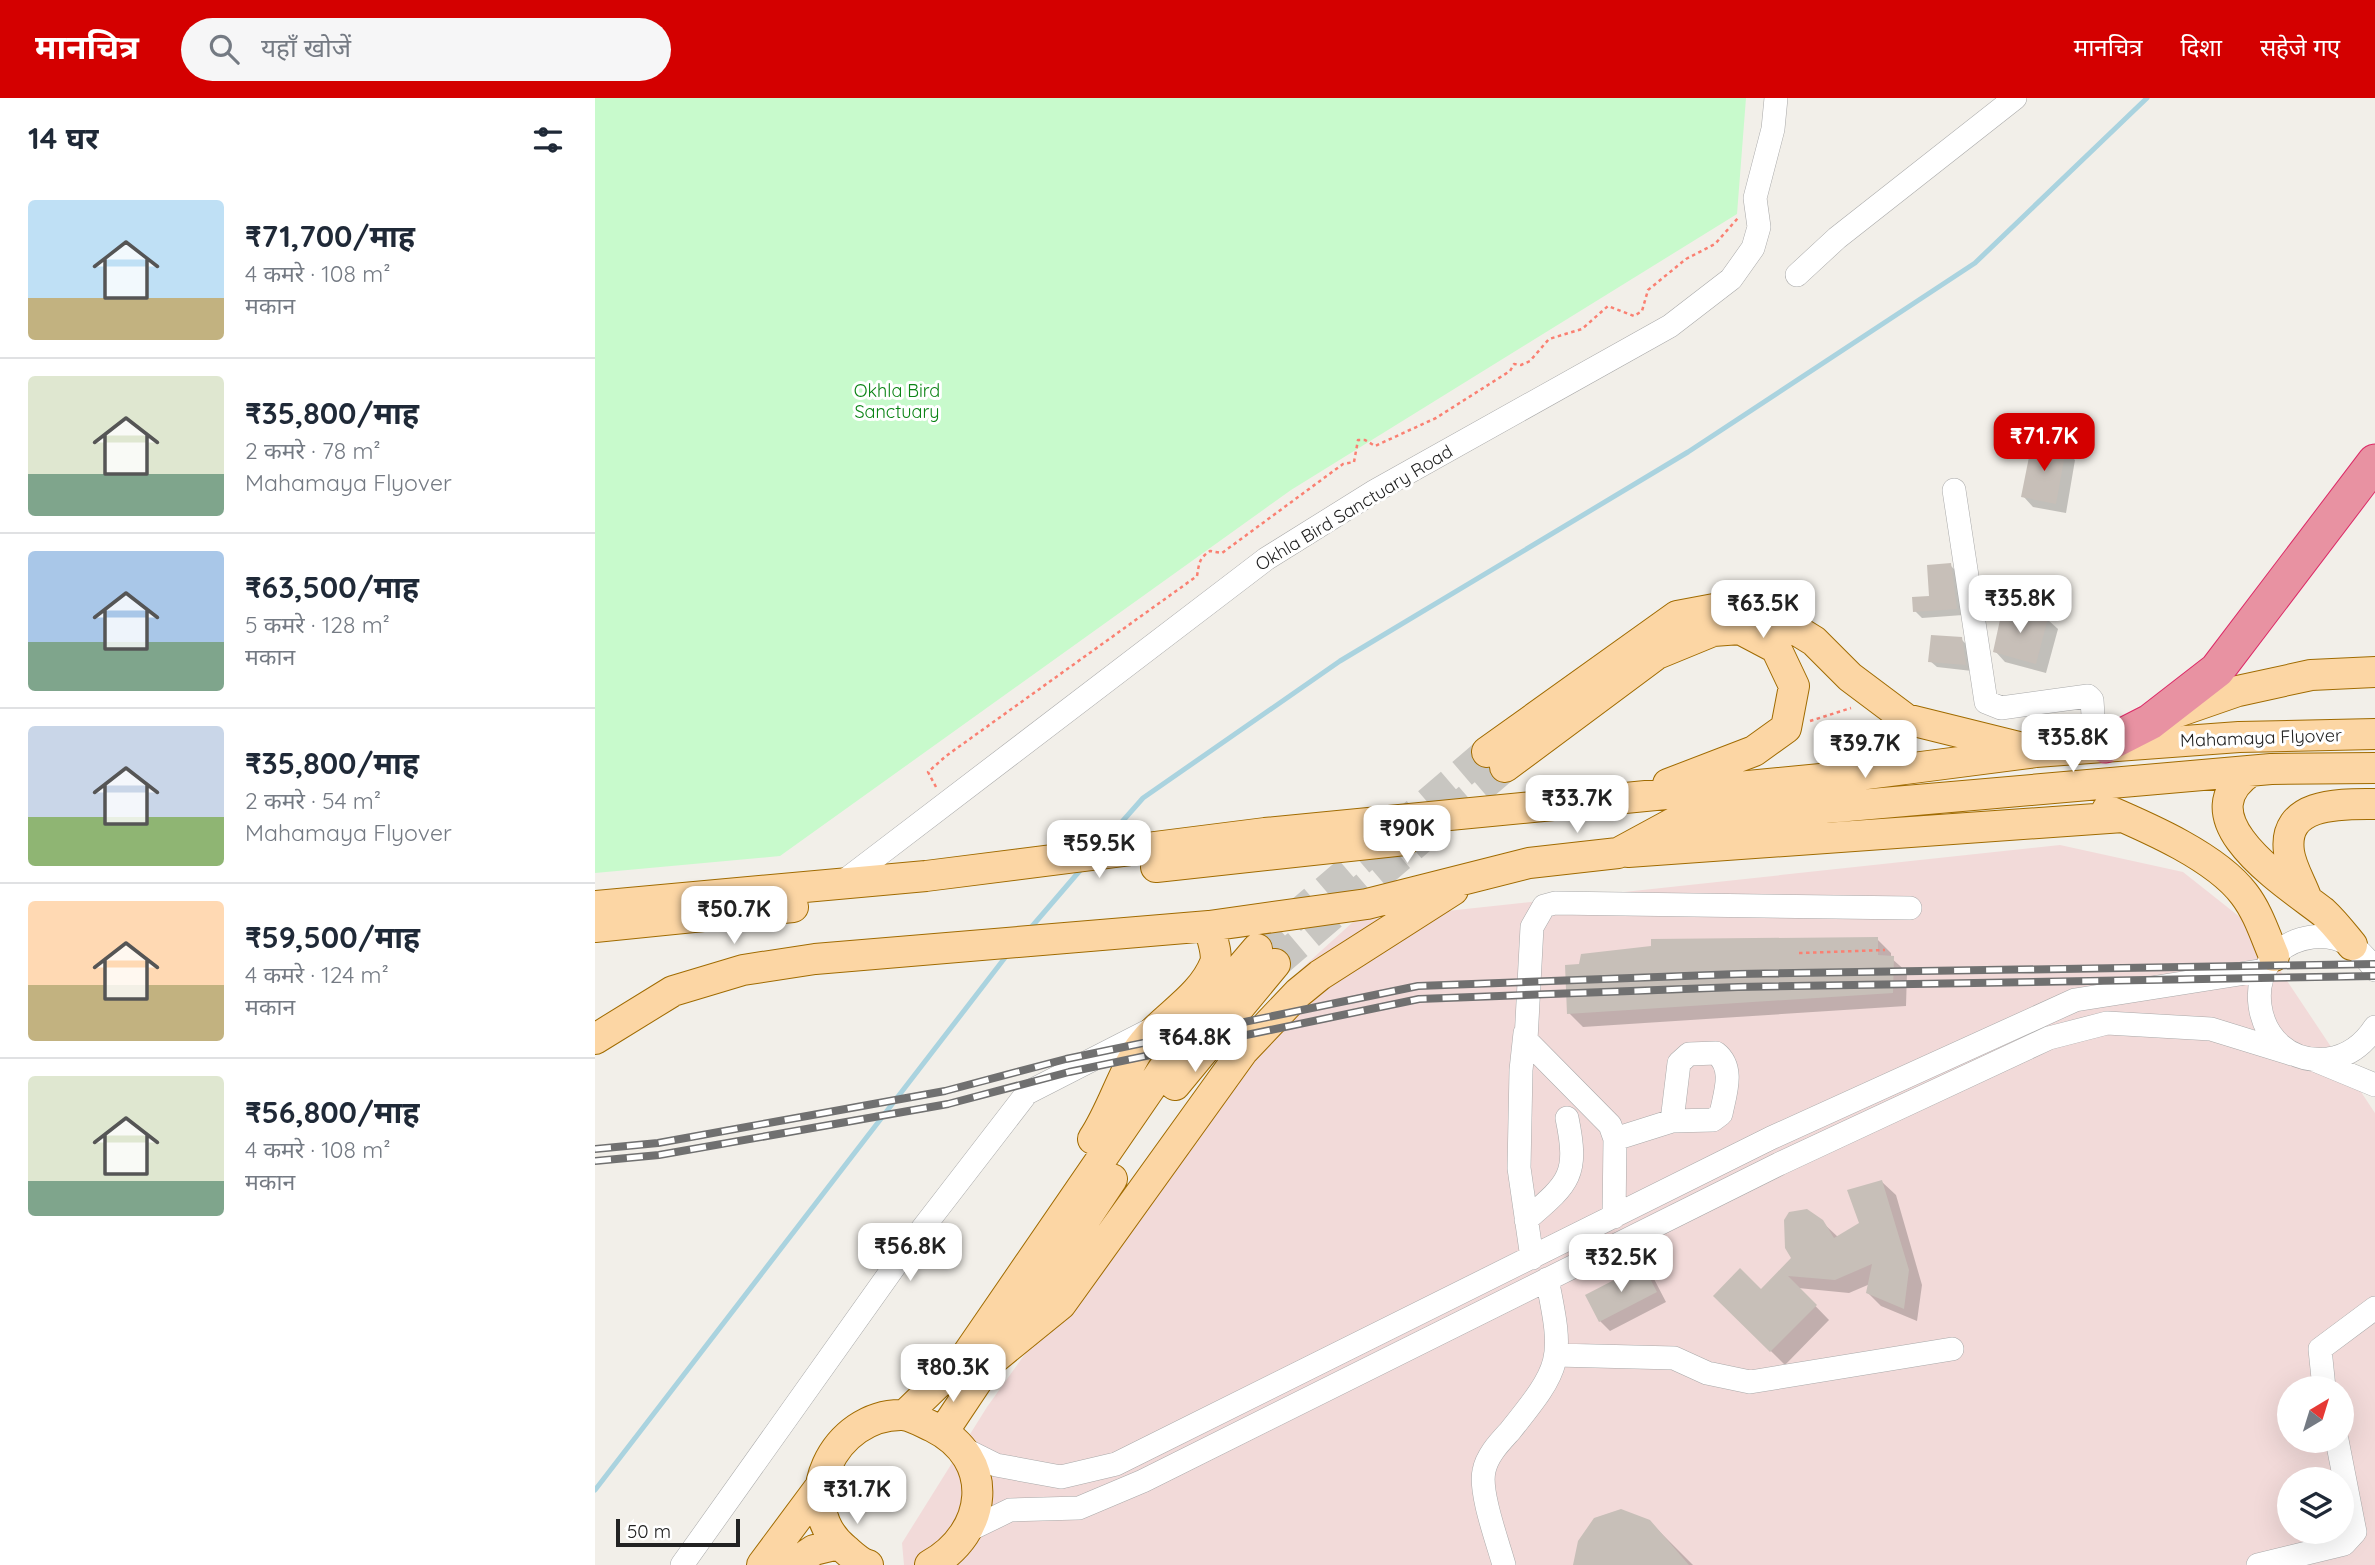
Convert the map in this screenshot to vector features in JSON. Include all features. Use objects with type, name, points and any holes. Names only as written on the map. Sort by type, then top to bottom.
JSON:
[{"type":"highway","points":[[2100,746],[2150,722],[2217,670],[2375,462]]},
{"type":"main road","points":[[1632,798],[1754,751],[1786,728],[1794,686],[1776,648],[1740,629],[1713,631],[1657,654],[1496,760],[1677,617],[1725,607],[1767,612],[1814,641],[1877,699],[1906,719],[2036,752]]},
{"type":"main road","points":[[2150,722],[2238,691],[2311,675],[2375,672]]},
{"type":"main road","name":"Mahamaya Flyover","points":[[927,885],[1264,844],[1546,824],[1581,803],[1851,776],[2036,752],[2239,737],[2375,734]]},
{"type":"main road","name":"Mahamaya Flyover","points":[[1618,853],[1677,821],[2058,790],[2261,770],[2375,768]]},
{"type":"main road","points":[[2261,770],[2241,778],[2227,799],[2227,812],[2232,826],[2243,844],[2270,871],[2337,926],[2352,945]]},
{"type":"main road","points":[[2058,790],[2123,817],[2193,853],[2242,891],[2255,911],[2269,963]]},
{"type":"main road","points":[[2308,901],[2289,853],[2290,836],[2297,822],[2309,811],[2324,805],[2375,804]]},
{"type":"main road","points":[[595,1039],[673,991],[743,970],[815,959],[1209,926],[1367,904],[1529,863],[1618,853],[2123,817]]},
{"type":"main road","points":[[762,1565],[820,1487],[829,1458],[848,1433],[874,1419],[905,1415],[978,1359],[1061,1304],[1243,1051],[1299,993],[1320,975],[1475,875]]},
{"type":"main road","points":[[595,906],[843,881],[927,885]]},
{"type":"main road","points":[[595,927],[927,885]]},
{"type":"main road","points":[[950,1439],[978,1359],[1002,1274],[1109,1114],[1137,1052],[1161,1024],[1204,985],[1216,960],[1209,926]]},
{"type":"main road","points":[[978,1359],[1266,956]]},
{"type":"main road","points":[[905,1415],[950,1439],[974,1470],[978,1500],[969,1530],[950,1554],[930,1565]]},
{"type":"main road","points":[[820,1487],[824,1517],[839,1544],[868,1565]]},
{"type":"main road","points":[[792,1565],[814,1550],[839,1544]]},
{"type":"street","name":"Okhla Bird Sanctuary Road","points":[[843,881],[947,806],[1266,559],[1375,491],[1671,326],[1731,279],[1753,248],[1759,227],[1755,198],[1773,129],[1776,98]]},
{"type":"street","points":[[1797,275],[1837,238],[2015,98]]},
{"type":"street","points":[[1954,490],[1986,702],[1990,706],[2001,708],[2088,696],[2092,700],[2100,746]]},
{"type":"street","points":[[1532,1258],[1519,1168],[1521,1070],[1532,927],[1544,906],[1555,902],[1910,908]]},
{"type":"street","points":[[950,1439],[996,1465],[1061,1477],[1116,1464],[1771,1138],[2075,1000],[2269,963],[2302,939],[2319,936],[2352,945],[2375,970]]},
{"type":"street","points":[[2269,963],[2258,993],[2261,1018],[2273,1039],[2293,1054]]},
{"type":"street","points":[[969,1530],[1010,1510],[1079,1508],[1143,1481],[1779,1164],[2049,1038],[2107,1023],[2211,1029],[2315,1060],[2375,1085]]},
{"type":"street","points":[[681,1565],[909,1246],[1027,1093],[1161,1024]]},
{"type":"street","points":[[2315,1060],[2339,1058],[2360,1046],[2375,1027]]},
{"type":"street","points":[[1525,1033],[1532,1048],[1603,1116],[1615,1139],[1614,1217]]},
{"type":"street","points":[[1526,1220],[1559,1192],[1568,1179],[1574,1153],[1567,1118]]},
{"type":"street","points":[[1615,1139],[1672,1121]]},
{"type":"street","points":[[1504,1565],[1485,1488],[1484,1469],[1495,1450],[1550,1377],[1558,1334],[1546,1279]]},
{"type":"street","points":[[2323,1376],[2320,1349],[2375,1308]]},
{"type":"street","points":[[1556,1355],[1674,1358],[1707,1373],[1751,1382],[1952,1349]]},
{"type":"street","points":[[2258,1565],[2343,1544],[2355,1532],[2356,1524],[2340,1453]]},
{"type":"path","points":[[947,806],[927,772],[1197,576],[1199,561],[1203,555],[1210,551],[1222,553],[1343,464],[1354,461],[1359,440],[1365,440],[1375,446],[1436,418],[1510,371],[1514,364],[1521,365],[1531,361],[1549,339],[1582,329],[1608,306],[1635,316],[1642,311],[1648,290],[1686,259],[1715,244],[1755,198]]},
{"type":"path","points":[[1808,732],[1809,721],[1877,699]]},
{"type":"path","points":[[1799,953],[1885,950]]},
{"type":"shaded area","points":[[2060,845],[2183,872],[2250,925],[2375,1113],[2375,1565],[904,1565],[902,1543],[987,1407],[1300,970],[1354,921]]},
{"type":"green space","name":"Okhla Bird Sanctuary","points":[[595,98],[1746,98],[1737,214],[1291,490],[780,856],[595,873]]},
{"type":"building","points":[[2032,442],[2066,449],[2056,504],[2021,497]]},
{"type":"building","points":[[1951,563],[1957,609],[1913,612],[1912,597],[1929,596],[1927,565]]},
{"type":"building","points":[[2003,606],[2048,618],[2036,664],[1993,652]]},
{"type":"building","points":[[1931,635],[1962,637],[1966,665],[1928,662]]},
{"type":"building","points":[[1878,937],[1878,955],[1894,956],[1893,993],[1567,1014],[1565,965],[1579,964],[1581,954],[1651,946],[1651,939]]},
{"type":"building","points":[[1882,1180],[1909,1270],[1904,1309],[1866,1293],[1872,1264],[1835,1280],[1788,1276],[1817,1305],[1770,1352],[1713,1296],[1740,1268],[1761,1289],[1791,1258],[1785,1248],[1784,1220],[1789,1212],[1807,1209],[1823,1220],[1834,1238],[1859,1223],[1847,1190]]},
{"type":"building","points":[[1643,1265],[1657,1292],[1599,1322],[1585,1295]]},
{"type":"building","points":[[1621,1509],[1650,1520],[1689,1565],[1573,1565],[1578,1541],[1594,1518]]},
{"type":"waterway","points":[[1105,841],[1143,798],[1340,661],[1688,452],[1975,263],[2147,98]]},
{"type":"waterway","points":[[1028,931],[1083,867]]},
{"type":"waterway","points":[[595,1490],[1007,955]]},
{"type":"tunnel","points":[[1257,949],[1487,752]]},
{"type":"tunnel","points":[[1275,964],[1505,767]]},
{"type":"railway","points":[[595,1149],[658,1143],[945,1091],[1066,1059],[1418,986],[1738,974],[2375,964]]},
{"type":"railway","points":[[595,1161],[659,1155],[948,1104],[1069,1072],[1419,999],[1738,987],[2375,976]]}]
